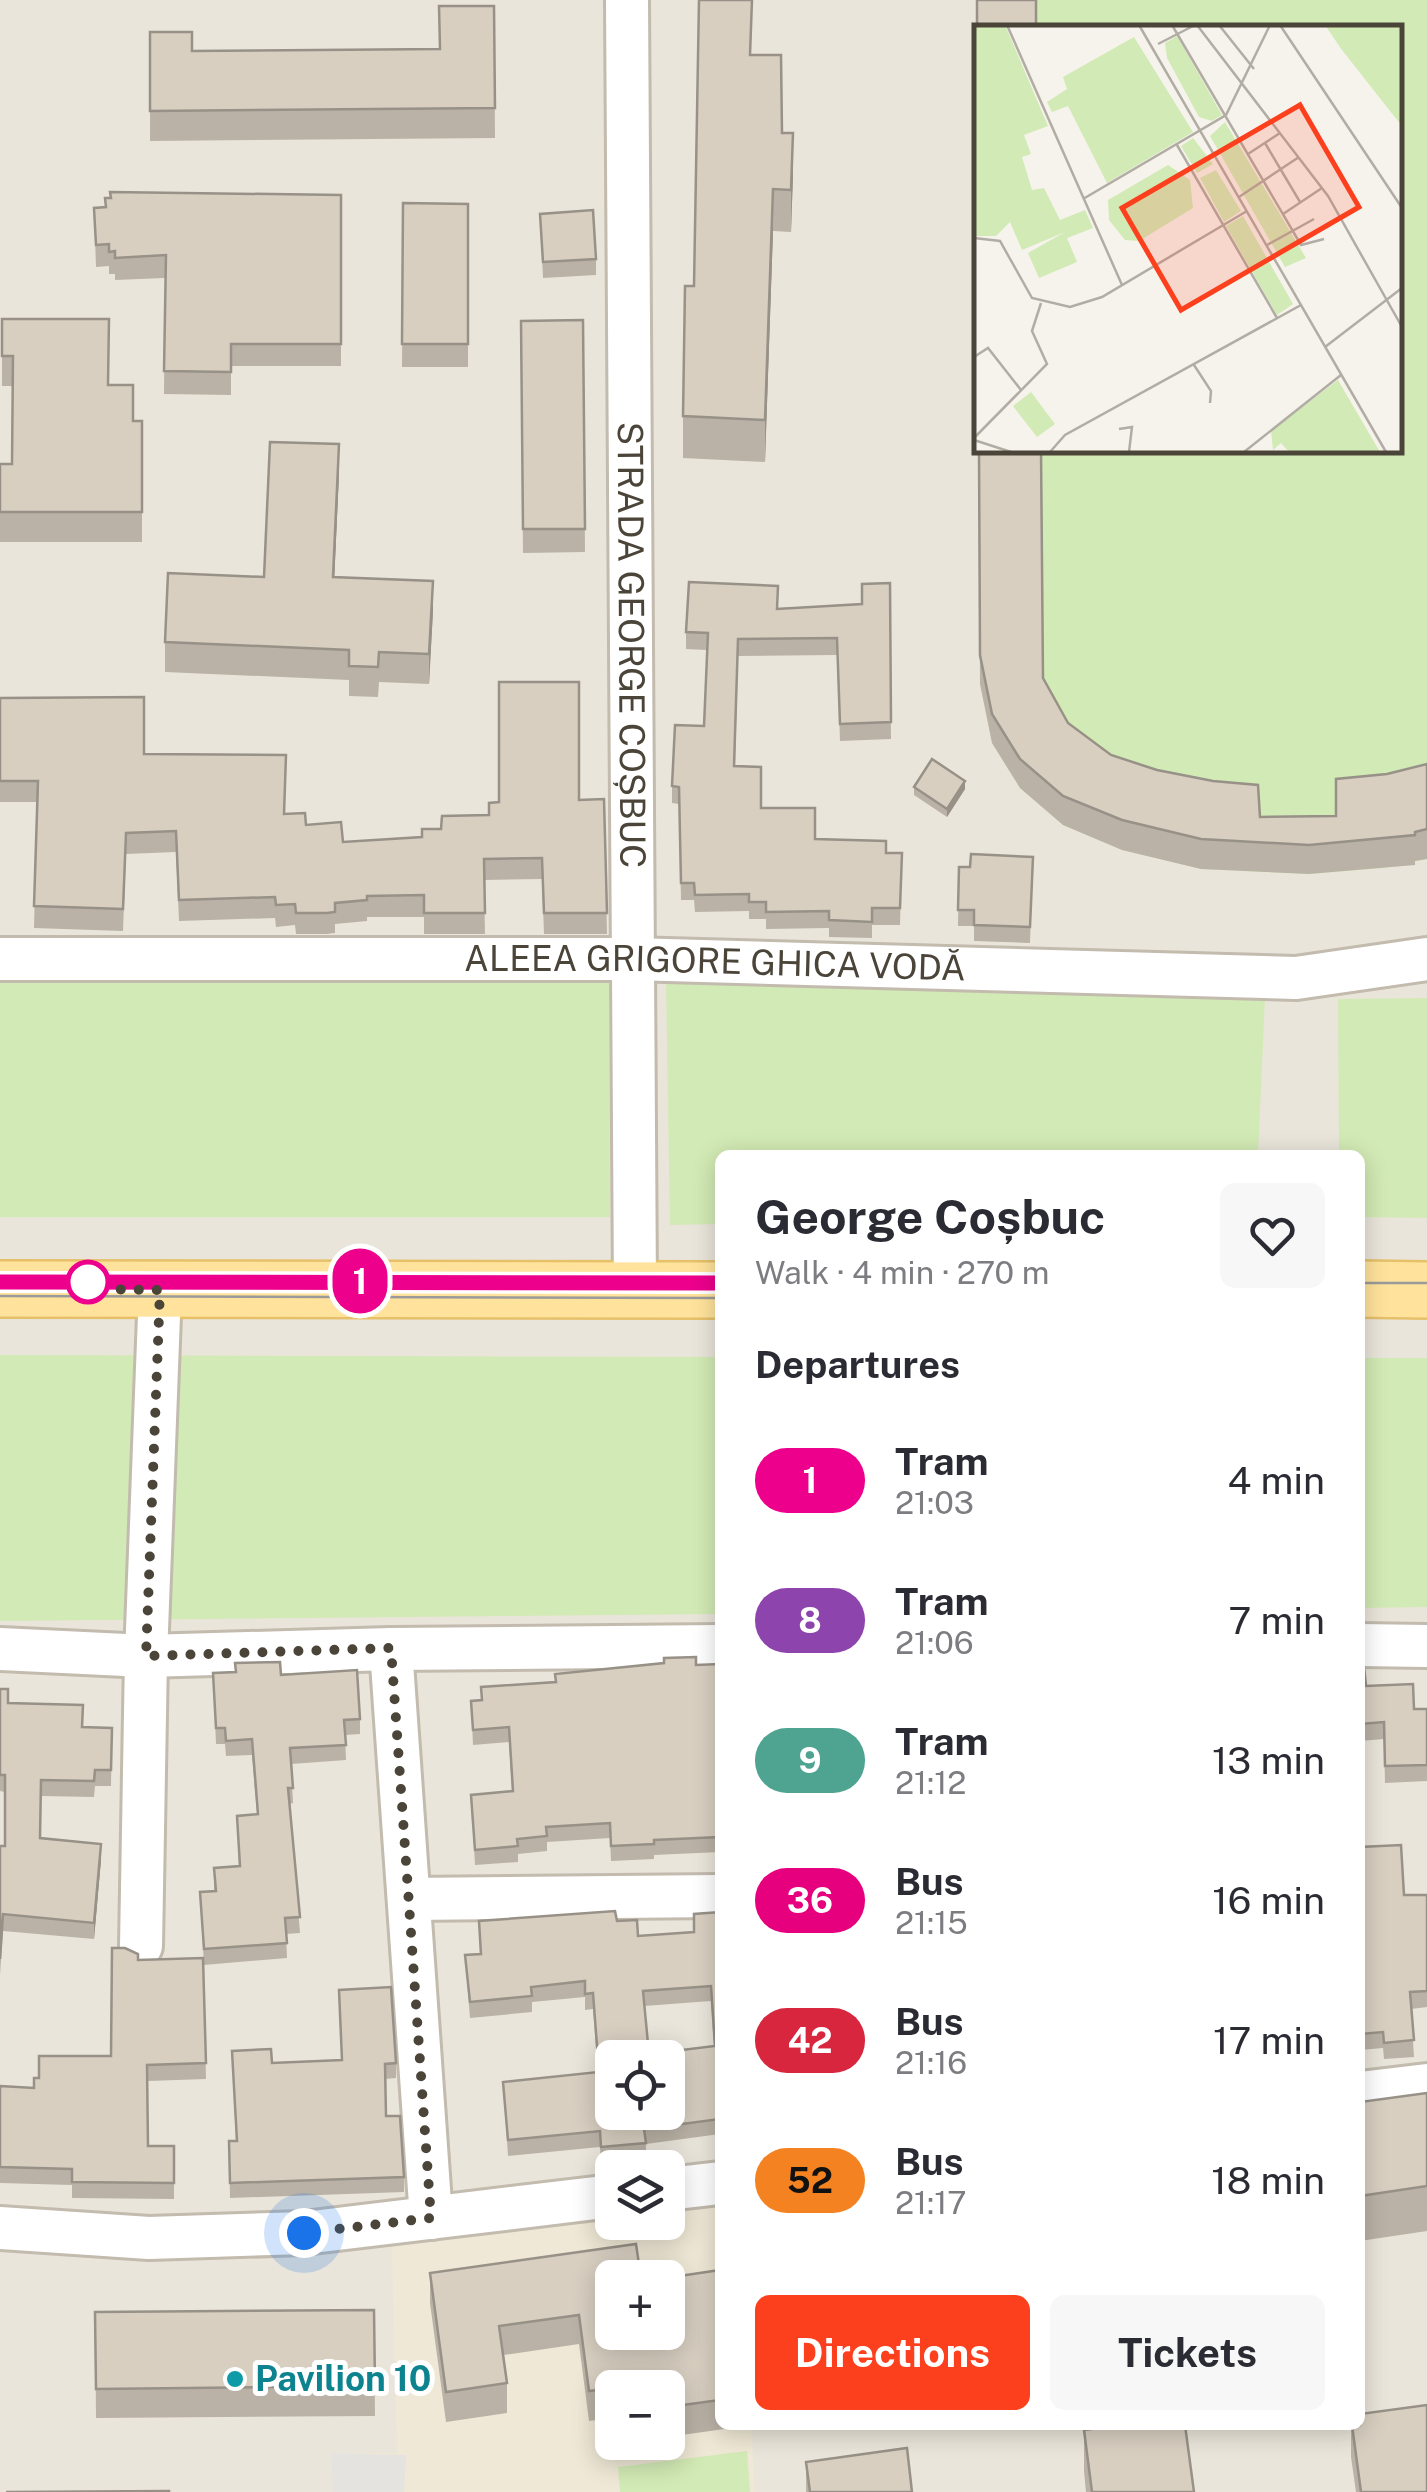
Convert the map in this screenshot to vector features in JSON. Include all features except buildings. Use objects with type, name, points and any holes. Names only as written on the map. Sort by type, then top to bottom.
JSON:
[{"type":"main road","points":[[0,1289],[715,1290]]},
{"type":"main road","points":[[1365,1290],[1427,1290]]},
{"type":"street","name":"STRADA GEORGE COȘBUC","points":[[626,0],[635,1290]]},
{"type":"street","name":"ALEEA GRIGORE GHICA VODĂ","points":[[0,959],[632,959],[1296,978],[1427,959]]},
{"type":"street","points":[[141,1946],[146,1656],[160,1290]]},
{"type":"street","points":[[1365,1645],[1427,1646]]},
{"type":"street","points":[[0,1649],[146,1656],[391,1648],[715,1646]]},
{"type":"street","points":[[391,1648],[431,2218]]},
{"type":"street","points":[[409,1899],[715,1896]]},
{"type":"street","points":[[1365,2092],[1427,2085]]},
{"type":"street","points":[[685,2187],[715,2183]]},
{"type":"street","points":[[0,2228],[149,2238],[304,2233],[595,2198]]},
{"type":"shaded area","points":[[0,0],[1427,0],[1427,2492],[0,2492]]},
{"type":"shaded area","points":[[715,2203],[715,2430],[751,2430],[755,2492],[333,2492],[331,2453],[397,2453],[392,2247],[595,2219],[595,2240],[685,2240],[685,2207]]},
{"type":"shaded area","points":[[331,2453],[406,2455],[404,2492],[333,2492]]},
{"type":"green space","points":[[977,0],[1427,0],[1427,859],[1384,868],[1309,874],[1201,869],[1122,850],[1063,825],[1020,788],[992,743],[980,684],[979,452],[1402,452],[1402,25],[977,25]]},
{"type":"green space","points":[[666,980],[1265,998],[1258,1150],[715,1150],[715,1224],[670,1225]]},
{"type":"green space","points":[[0,982],[609,983],[610,1217],[0,1217]]},
{"type":"green space","points":[[1427,998],[1427,1218],[1365,1217],[1365,1150],[1339,1150],[1338,999]]},
{"type":"green space","points":[[0,1355],[715,1357],[715,1614],[0,1621]]},
{"type":"green space","points":[[1365,1358],[1427,1358],[1427,1607],[1365,1608]]},
{"type":"green space","points":[[747,2451],[750,2492],[620,2492],[618,2467]]},
{"type":"tram line","name":"1","points":[[0,1282],[715,1283]]},
{"type":"tram line","points":[[85,1282],[715,1283]]},
{"type":"tram line","points":[[1365,1283],[1427,1283]]},
{"type":"tram line","points":[[0,1296],[715,1298]]},
{"type":"place","name":"Pavilion 10","points":[[235,2379]]},
{"type":"route","points":[[88,1282],[94,1289],[160,1290],[161,1343],[146,1656],[391,1648],[431,2218],[304,2233]]}]
